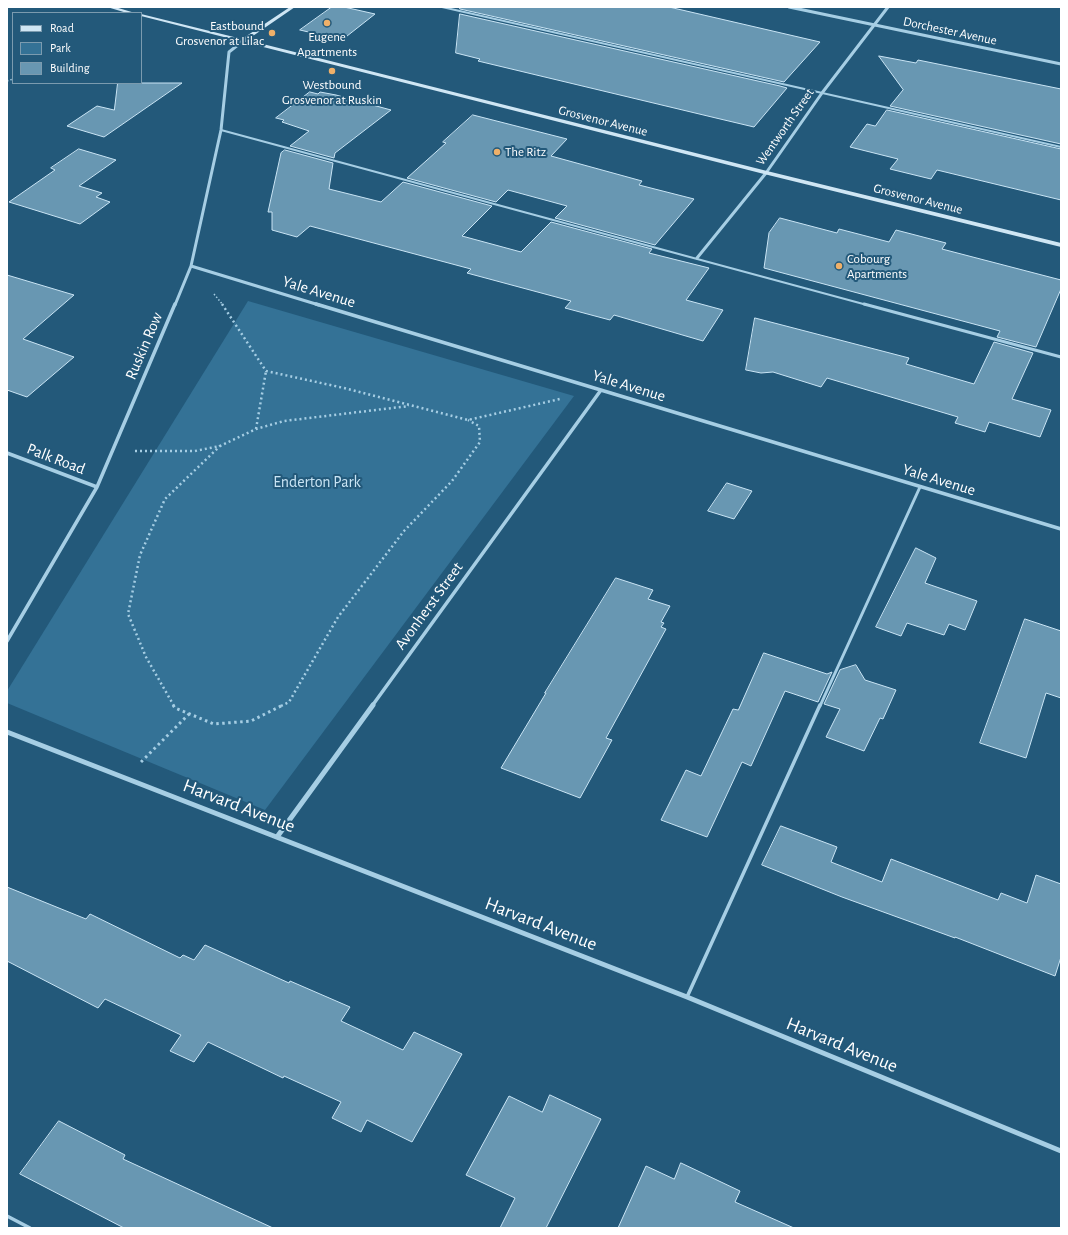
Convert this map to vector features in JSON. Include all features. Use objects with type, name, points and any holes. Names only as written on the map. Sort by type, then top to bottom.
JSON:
[{"type":"street","points":[[109,7],[129,12]]},
{"type":"street","points":[[243,40],[293,7]]},
{"type":"street","name":"Dorchester Avenue","points":[[789,7],[1061,64]]},
{"type":"street","name":"Wentworth Street","points":[[697,258],[766,173],[822,93],[888,7]]},
{"type":"street","name":"Grosvenor Avenue","points":[[142,15],[766,173],[1061,244]]},
{"type":"street","name":"Ruskin Row","points":[[7,641],[97,487],[191,266],[221,130],[229,52],[243,40]]},
{"type":"street","name":"Yale Avenue","points":[[191,266],[1061,529]]},
{"type":"street","name":"Avonherst Street","points":[[277,837],[601,390]]},
{"type":"street","name":"Palk Road","points":[[7,453],[97,487]]},
{"type":"street","name":"Harvard Avenue","points":[[7,732],[687,997],[1061,1150]]},
{"type":"lane","points":[[442,7],[1061,147]]},
{"type":"lane","points":[[221,130],[1061,357]]},
{"type":"lane","points":[[687,997],[920,487]]},
{"type":"lane","points":[[7,1216],[30,1228]]},
{"type":"path","points":[[191,266],[228,311],[266,371],[256,429]]},
{"type":"path","points":[[220,446],[165,499],[140,556],[128,614],[146,657],[175,708],[214,724],[251,721],[289,702],[338,617],[404,531],[452,481],[480,442],[479,426],[468,420],[266,371]]},
{"type":"path","points":[[468,420],[564,398]]},
{"type":"path","points":[[113,451],[195,451],[220,446],[256,429],[284,421],[412,406]]},
{"type":"path","points":[[126,778],[189,714]]},
{"type":"green space","name":"Enderton Park","points":[[248,301],[574,396],[265,810],[7,703],[7,691]]},
{"type":"building","name":"Eugene Apartments","points":[[332,7],[344,7],[375,14],[342,40],[300,30]]},
{"type":"building","points":[[460,7],[669,7],[820,42],[784,82],[460,9]]},
{"type":"building","points":[[460,14],[787,88],[754,127],[478,61],[480,59],[456,53]]},
{"type":"building","points":[[879,56],[916,63],[918,60],[1061,89],[1061,144],[890,106],[903,90]]},
{"type":"building","points":[[182,83],[104,137],[67,126],[97,106],[114,110],[118,84]]},
{"type":"building","points":[[310,92],[336,95],[391,110],[335,153],[334,158],[290,146],[309,131],[282,122],[284,120],[276,118]]},
{"type":"building","points":[[887,110],[1061,149],[1061,200],[937,170],[931,179],[890,169],[898,159],[850,147],[867,124],[875,126]]},
{"type":"building","points":[[473,115],[567,139],[551,156],[642,181],[639,185],[694,199],[655,245],[555,218],[567,206],[508,190],[496,202],[407,178],[446,143],[443,142]]},
{"type":"building","points":[[79,149],[116,160],[79,186],[102,193],[96,197],[110,202],[80,224],[9,202],[55,170],[51,168]]},
{"type":"building","points":[[285,150],[333,163],[329,189],[381,202],[403,182],[492,206],[462,236],[521,252],[551,222],[652,249],[649,253],[709,268],[686,300],[723,310],[703,341],[614,315],[610,320],[565,308],[571,301],[467,273],[471,269],[310,226],[297,237],[272,230],[272,212],[268,212],[281,153]]},
{"type":"building","points":[[780,218],[837,233],[839,229],[889,242],[896,230],[946,243],[942,249],[1061,280],[1061,289],[1036,347],[997,337],[1000,331],[764,268],[769,233]]},
{"type":"building","points":[[7,275],[74,295],[23,339],[74,357],[27,397],[7,390]]},
{"type":"building","points":[[755,318],[909,358],[906,364],[974,384],[994,342],[1033,353],[1012,399],[1051,410],[1040,437],[989,422],[985,432],[955,423],[958,417],[827,378],[821,387],[773,372],[761,373],[746,370]]},
{"type":"building","points":[[727,483],[752,491],[734,519],[708,511]]},
{"type":"building","points":[[916,548],[936,558],[925,583],[977,601],[965,630],[949,624],[944,635],[907,623],[901,636],[876,627]]},
{"type":"building","points":[[616,578],[653,590],[648,599],[670,606],[661,622],[664,623],[661,627],[666,629],[606,738],[612,740],[580,798],[501,768]]},
{"type":"building","points":[[1025,619],[1061,631],[1061,698],[1046,693],[1026,758],[980,743]]},
{"type":"building","points":[[764,653],[827,674],[832,672],[818,702],[785,691],[751,766],[742,762],[707,837],[661,820],[686,770],[701,776],[733,709],[738,710]]},
{"type":"building","points":[[856,665],[865,680],[896,690],[883,719],[880,718],[864,751],[826,737],[840,709],[824,704],[840,670]]},
{"type":"building","points":[[781,826],[837,847],[831,862],[882,882],[891,859],[998,900],[1001,893],[1027,903],[1036,875],[1061,884],[1061,957],[1055,976],[955,937],[842,897],[762,865]]},
{"type":"building","points":[[7,887],[86,919],[90,914],[180,958],[183,955],[194,960],[205,945],[289,983],[290,981],[350,1007],[341,1021],[403,1050],[414,1032],[462,1054],[412,1142],[367,1120],[361,1132],[332,1118],[341,1102],[284,1076],[283,1078],[208,1042],[194,1062],[170,1051],[181,1035],[105,999],[98,1008],[7,961]]},
{"type":"building","points":[[550,1095],[601,1119],[546,1228],[500,1228],[515,1198],[466,1175],[509,1096],[542,1112]]},
{"type":"building","points":[[59,1121],[125,1155],[123,1159],[273,1228],[124,1228],[20,1174]]},
{"type":"building","points":[[681,1163],[740,1191],[735,1202],[794,1228],[618,1228],[646,1166],[674,1179]]},
{"type":"place","name":"Eugene Apartments","points":[[327,23]]},
{"type":"place","name":"Eastbound Grosvenor at Lilac","points":[[272,33]]},
{"type":"place","name":"Westbound Grosvenor at Ruskin","points":[[332,71]]},
{"type":"place","name":"The Ritz","points":[[497,152]]},
{"type":"place","name":"Cobourg Apartments","points":[[839,266]]}]
